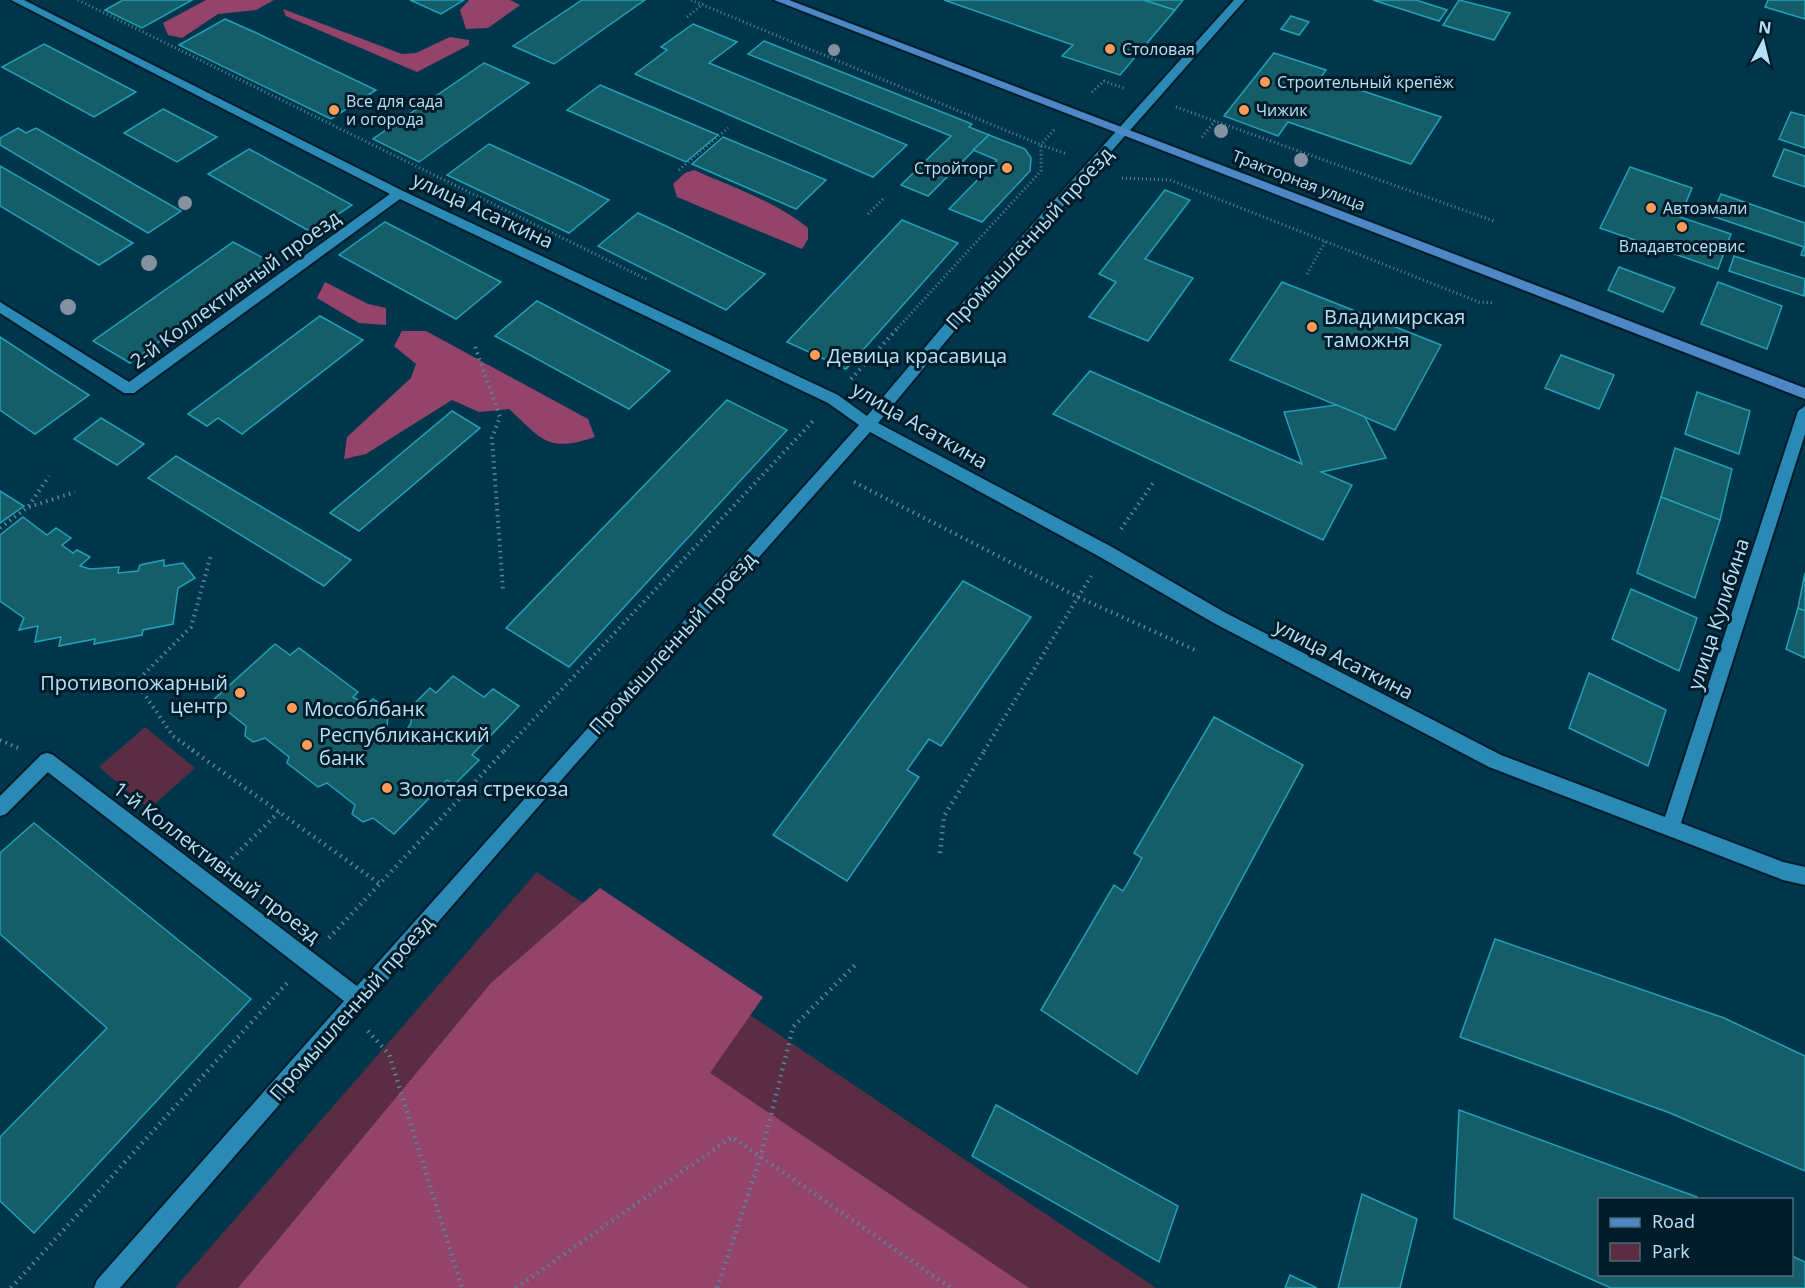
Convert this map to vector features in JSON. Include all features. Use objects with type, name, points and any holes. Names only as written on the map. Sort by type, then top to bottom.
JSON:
[{"type":"main road","name":"Тракторная улица","points":[[779,0],[1805,393]]},
{"type":"street","name":"улица Асаткина","points":[[16,0],[399,194],[833,399],[868,424],[1106,552],[1218,618],[1495,761],[1783,871],[1805,876]]},
{"type":"street","name":"Промышленный проезд","points":[[105,1288],[565,763],[868,424],[976,296],[1240,0]]},
{"type":"street","name":"2-й Коллективный проезд","points":[[0,307],[129,389],[399,194]]},
{"type":"street","name":"улица Кулибина","points":[[1670,829],[1805,411]]},
{"type":"street","name":"1-й Коллективный проезд","points":[[0,808],[48,761],[359,1000]]},
{"type":"path","points":[[78,0],[655,283]]},
{"type":"path","points":[[691,0],[1067,154]]},
{"type":"path","points":[[687,17],[702,4]]},
{"type":"path","points":[[1087,97],[1104,81],[1131,91]]},
{"type":"path","points":[[1168,105],[1237,127],[1494,221]]},
{"type":"path","points":[[1197,143],[1215,121]]},
{"type":"path","points":[[679,170],[728,128]]},
{"type":"path","points":[[11,1288],[308,960],[851,380],[1041,171],[1041,145],[1055,130]]},
{"type":"path","points":[[1170,180],[1176,172]]},
{"type":"path","points":[[1122,178],[1146,177],[1170,180],[1479,302]]},
{"type":"path","points":[[868,214],[885,197]]},
{"type":"path","points":[[1307,274],[1325,242]]},
{"type":"path","points":[[475,347],[500,417],[492,438],[503,590]]},
{"type":"path","points":[[841,375],[851,380]]},
{"type":"path","points":[[0,528],[28,507],[49,476]]},
{"type":"path","points":[[845,477],[1078,597],[1195,650]]},
{"type":"path","points":[[940,854],[944,816],[1106,552],[1153,483]]},
{"type":"path","points":[[28,507],[75,492]]},
{"type":"path","points":[[211,555],[190,627],[136,682],[173,736],[380,884]]},
{"type":"path","points":[[208,883],[279,812]]},
{"type":"path","points":[[717,1288],[761,1156],[793,1027],[855,965]]},
{"type":"path","points":[[365,1028],[389,1054],[462,1288]]},
{"type":"path","points":[[516,1288],[732,1137],[951,1288]]},
{"type":"green space","points":[[145,727],[195,768],[149,809],[99,767]]},
{"type":"green space","points":[[537,872],[1156,1288],[175,1288]]},
{"type":"shaded area","points":[[206,0],[274,0],[256,10],[218,14],[182,38],[168,35],[163,23]]},
{"type":"shaded area","points":[[469,0],[510,0],[520,5],[488,28],[466,29],[460,10]]},
{"type":"shaded area","points":[[283,9],[402,54],[416,53],[450,37],[469,40],[469,45],[417,72],[286,16]]},
{"type":"shaded area","points":[[694,170],[753,195],[795,218],[808,228],[808,239],[802,249],[677,197],[673,184],[685,173]]},
{"type":"shaded area","points":[[325,282],[368,304],[386,308],[386,325],[359,323],[317,298]]},
{"type":"shaded area","points":[[402,331],[426,331],[588,419],[595,437],[566,444],[547,441],[538,436],[509,409],[479,412],[452,400],[366,454],[344,459],[347,437],[411,378],[416,364],[394,346]]},
{"type":"shaded area","points":[[600,888],[763,997],[710,1073],[1029,1288],[238,1288],[491,983]]},
{"type":"building","points":[[123,0],[192,0],[142,28],[105,10]]},
{"type":"building","points":[[410,0],[464,0],[441,14]]},
{"type":"building","points":[[582,0],[645,0],[554,64],[513,46]]},
{"type":"building","points":[[944,0],[1144,0],[1175,10],[1120,75],[1062,56],[1073,45]]},
{"type":"building","points":[[1144,0],[1183,0],[1175,10]]},
{"type":"building","points":[[1373,0],[1416,0],[1447,10],[1439,21]]},
{"type":"building","points":[[1459,0],[1510,13],[1494,40],[1443,25]]},
{"type":"building","points":[[1768,0],[1805,0],[1805,19],[1765,7]]},
{"type":"building","points":[[1291,16],[1309,22],[1299,35],[1281,29]]},
{"type":"building","points":[[225,19],[376,90],[331,119],[179,45]]},
{"type":"building","points":[[693,24],[737,42],[709,63],[907,145],[873,177],[635,74],[667,50],[661,47]]},
{"type":"building","points":[[764,41],[972,124],[969,127],[989,135],[928,196],[901,185],[951,136],[748,54]]},
{"type":"building","points":[[44,44],[136,92],[94,117],[2,67]]},
{"type":"building","points":[[1274,53],[1326,70],[1321,77],[1441,117],[1411,164],[1288,122],[1278,136],[1224,116]]},
{"type":"building","points":[[484,63],[529,83],[419,162],[373,139]]},
{"type":"building","points":[[600,85],[718,135],[686,162],[567,110]]},
{"type":"building","points":[[163,109],[217,137],[177,162],[124,133]]},
{"type":"building","points":[[1791,112],[1805,116],[1805,148],[1779,139]]},
{"type":"building","points":[[18,128],[26,133],[36,128],[181,211],[148,233],[0,145],[0,138]]},
{"type":"building","points":[[989,135],[1025,149],[1031,158],[1030,171],[982,222],[949,209],[997,160],[973,150]]},
{"type":"building","points":[[723,137],[826,180],[796,209],[692,164]]},
{"type":"building","points":[[489,144],[609,200],[569,233],[447,175]]},
{"type":"building","points":[[249,149],[352,205],[311,232],[208,174]]},
{"type":"building","points":[[1784,149],[1805,156],[1805,187],[1773,176]]},
{"type":"building","points":[[0,166],[133,243],[99,265],[0,206]]},
{"type":"building","points":[[1630,167],[1692,188],[1680,217],[1731,234],[1718,269],[1600,228]]},
{"type":"building","points":[[1165,190],[1190,200],[1145,259],[1193,278],[1148,341],[1089,317],[1116,282],[1099,274]]},
{"type":"building","points":[[1721,194],[1805,223],[1805,256],[1801,255],[1804,247],[1712,216]]},
{"type":"building","points":[[638,213],[765,274],[726,310],[598,246]]},
{"type":"building","points":[[902,220],[958,243],[846,369],[787,342]]},
{"type":"building","points":[[385,222],[501,282],[456,319],[339,255]]},
{"type":"building","points":[[233,242],[269,261],[130,363],[93,341]]},
{"type":"building","points":[[1734,256],[1805,279],[1804,296],[1729,271]]},
{"type":"building","points":[[1619,267],[1675,288],[1663,312],[1608,290]]},
{"type":"building","points":[[1282,282],[1441,345],[1395,430],[1230,360]]},
{"type":"building","points":[[1718,282],[1782,306],[1767,349],[1701,324]]},
{"type":"building","points":[[537,301],[670,371],[629,409],[495,336]]},
{"type":"building","points":[[320,316],[363,340],[242,434],[218,418],[207,426],[188,414]]},
{"type":"building","points":[[0,337],[89,395],[35,434],[0,410]]},
{"type":"building","points":[[1561,355],[1614,375],[1599,409],[1545,388]]},
{"type":"building","points":[[1090,371],[1302,464],[1284,412],[1337,405],[1365,417],[1386,458],[1321,472],[1352,485],[1323,540],[1053,414]]},
{"type":"building","points":[[1697,392],[1750,411],[1739,454],[1685,434]]},
{"type":"building","points":[[727,400],[787,430],[569,667],[506,628]]},
{"type":"building","points":[[452,411],[480,428],[359,531],[330,513]]},
{"type":"building","points":[[101,418],[144,444],[117,465],[74,439]]},
{"type":"building","points":[[1675,448],[1732,469],[1720,520],[1661,497]]},
{"type":"building","points":[[176,456],[351,560],[324,586],[148,478]]},
{"type":"building","points":[[0,491],[24,506],[0,523]]},
{"type":"building","points":[[1661,497],[1720,520],[1695,598],[1637,573]]},
{"type":"building","points":[[23,517],[47,535],[56,528],[71,538],[62,545],[73,553],[77,550],[90,557],[80,566],[90,569],[119,567],[118,573],[138,571],[140,565],[164,560],[164,566],[183,563],[195,578],[178,588],[173,624],[143,630],[142,635],[94,644],[95,639],[59,646],[61,637],[35,642],[38,626],[19,630],[24,618],[0,601],[0,535]]},
{"type":"building","points":[[1805,573],[1805,611],[1798,608]]},
{"type":"building","points":[[963,581],[1031,617],[941,746],[929,739],[907,770],[919,777],[847,881],[773,835]]},
{"type":"building","points":[[1631,589],[1697,618],[1679,671],[1612,639]]},
{"type":"building","points":[[1798,608],[1805,611],[1805,658],[1786,649]]},
{"type":"building","points":[[275,644],[290,655],[299,648],[358,692],[353,697],[366,705],[373,699],[388,709],[387,730],[403,736],[411,723],[412,706],[430,688],[436,693],[453,676],[484,697],[493,689],[519,706],[472,755],[479,760],[454,785],[447,780],[394,834],[373,818],[363,822],[352,814],[355,805],[327,783],[318,787],[287,763],[289,757],[265,738],[253,742],[245,736],[246,726],[213,700]]},
{"type":"building","points":[[1589,673],[1666,710],[1648,766],[1569,728]]},
{"type":"building","points":[[1214,717],[1303,765],[1137,1074],[1041,1010],[1114,885],[1123,891],[1142,858],[1134,853]]},
{"type":"building","points":[[34,823],[251,999],[34,1233],[0,1201],[0,1137],[107,1028],[0,934],[0,853]]},
{"type":"building","points":[[1495,939],[1724,1018],[1805,1056],[1805,1171],[1670,1113],[1460,1037]]},
{"type":"building","points":[[996,1105],[1178,1206],[1159,1262],[972,1156]]},
{"type":"building","points":[[1459,1110],[1697,1197],[1598,1198],[1598,1276],[1793,1276],[1793,1256],[1805,1262],[1805,1288],[1611,1288],[1454,1218]]},
{"type":"building","points":[[1362,1194],[1417,1219],[1400,1288],[1338,1288]]},
{"type":"building","points":[[1290,1275],[1317,1288],[1285,1288]]},
{"type":"place","name":"Столовая","points":[[1110,49]]},
{"type":"place","name":"Строительный крепёж","points":[[1265,82]]},
{"type":"place","name":"Все для сада и огорода","points":[[334,110]]},
{"type":"place","name":"Чижик","points":[[1244,110]]},
{"type":"place","name":"Стройторг","points":[[1007,168]]},
{"type":"place","name":"Автоэмали","points":[[1651,208]]},
{"type":"place","name":"Владавтосервис","points":[[1682,227]]},
{"type":"place","name":"Владимирская таможня","points":[[1312,327]]},
{"type":"place","name":"Девица красавица","points":[[815,355]]},
{"type":"place","name":"Противопожарный центр","points":[[240,693]]},
{"type":"place","name":"Мособлбанк","points":[[292,708]]},
{"type":"place","name":"Республиканский банк","points":[[307,745]]},
{"type":"place","name":"Золотая стрекоза","points":[[387,788]]}]
